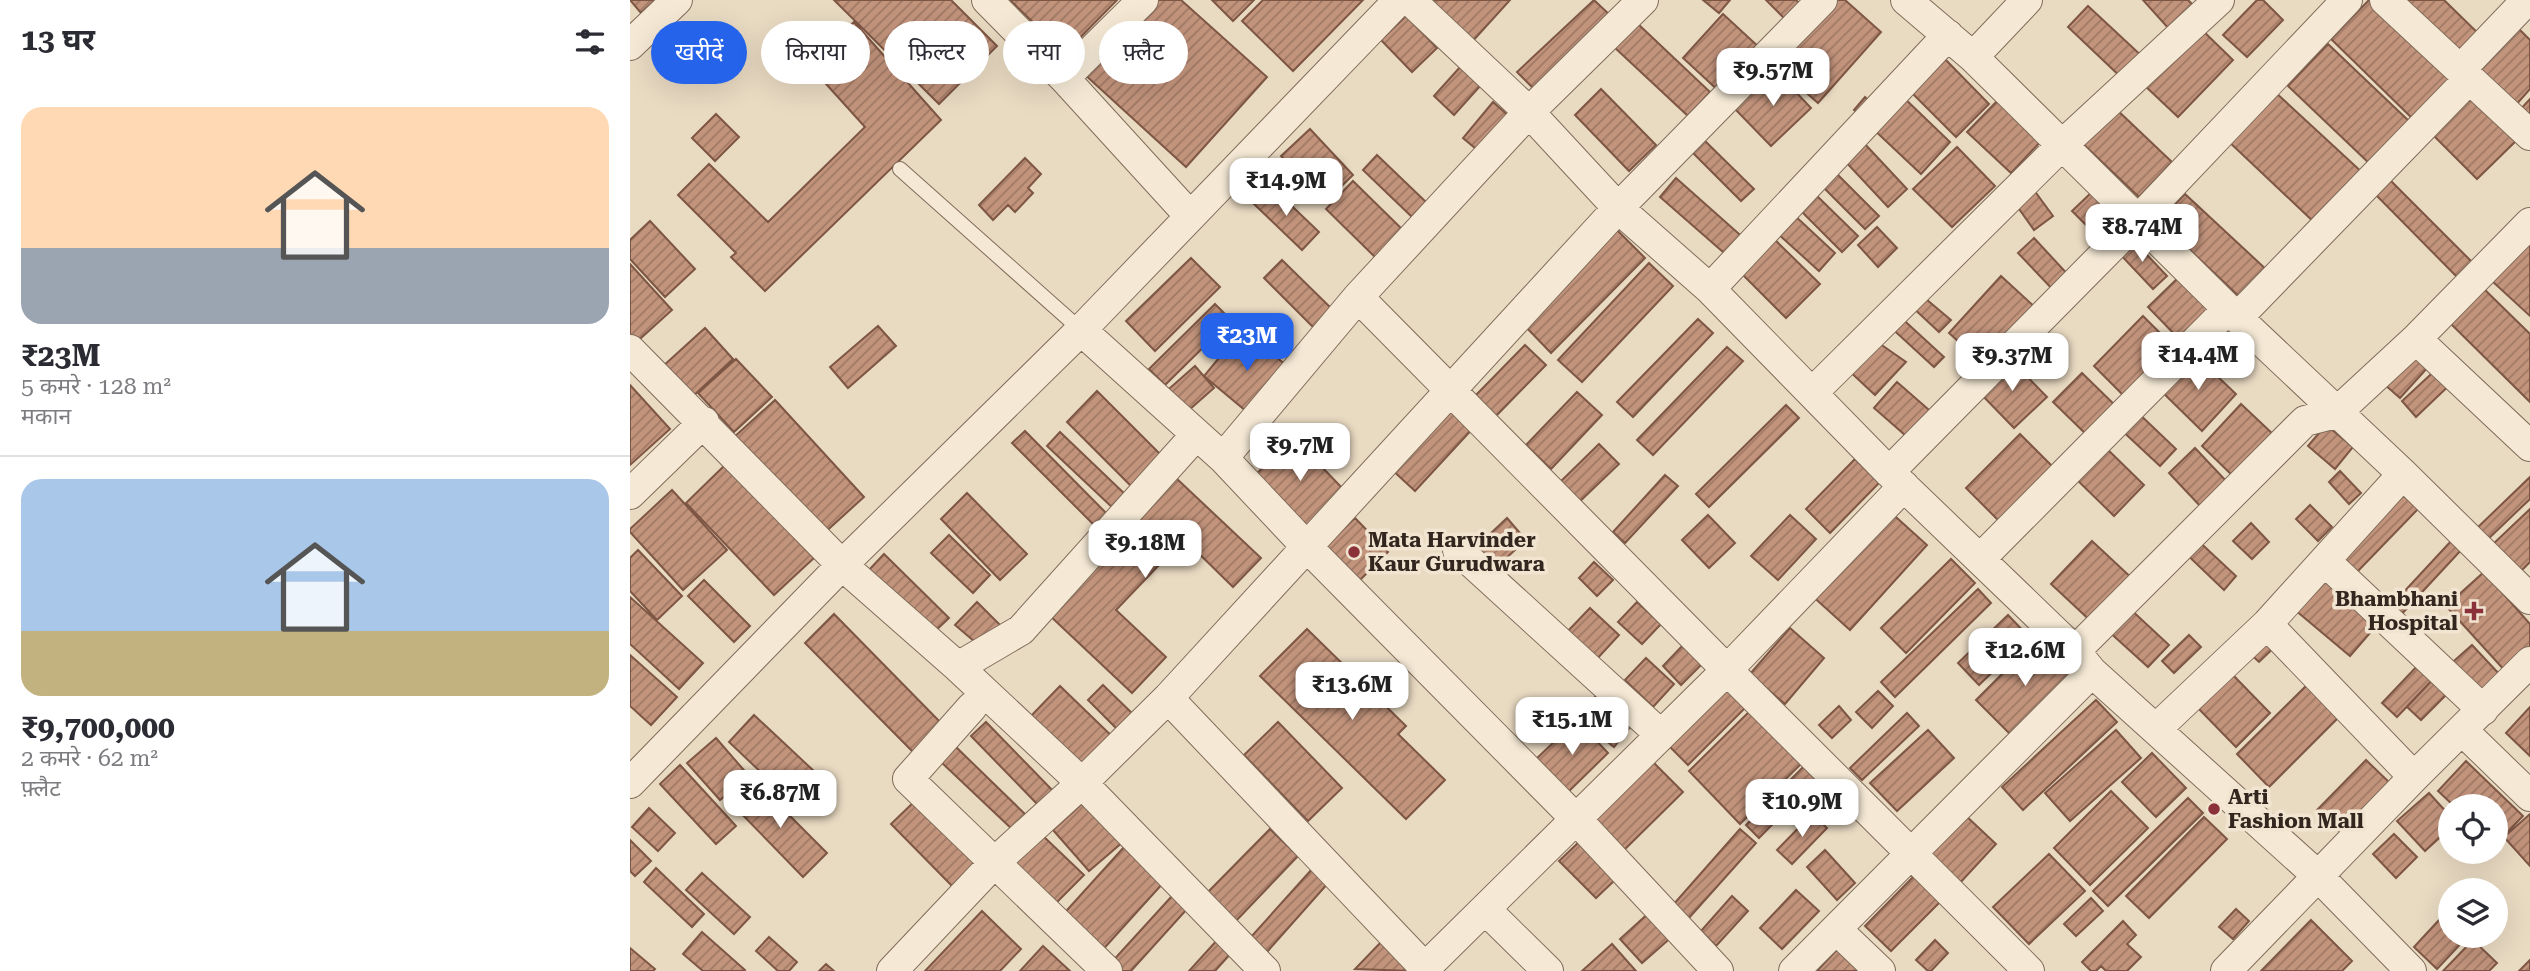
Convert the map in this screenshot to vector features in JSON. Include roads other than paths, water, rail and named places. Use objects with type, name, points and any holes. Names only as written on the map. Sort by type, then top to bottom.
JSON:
[{"type":"street","points":[[630,45],[677,0]]},
{"type":"street","points":[[987,0],[1008,21]]},
{"type":"street","points":[[1085,57],[1143,0]]},
{"type":"street","points":[[630,783],[842,565],[1081,330],[1399,0]]},
{"type":"street","points":[[1410,0],[1529,112],[1618,208],[1710,289],[1897,479],[2084,662],[2318,876],[2411,971]]},
{"type":"street","points":[[1223,458],[1358,297],[1529,112],[1643,0]]},
{"type":"street","points":[[892,971],[995,862],[1082,783],[1168,698],[1618,208],[1822,0]]},
{"type":"street","points":[[1906,0],[1973,57],[2233,314],[2403,474],[2530,599]]},
{"type":"street","points":[[1973,57],[2027,0]]},
{"type":"street","points":[[1813,392],[2061,146],[2219,0]]},
{"type":"street","points":[[1168,698],[1424,970],[1727,670],[1897,479],[2347,0]]},
{"type":"street","points":[[2385,0],[2530,135]]},
{"type":"street","points":[[1980,559],[2233,314],[2465,75],[2527,0]]},
{"type":"street","points":[[1710,289],[1948,35]]},
{"type":"street","points":[[1069,84],[1189,216]]},
{"type":"street","points":[[1794,971],[1912,855],[2305,421],[2336,413],[2416,339],[2530,223]]},
{"type":"street","points":[[1358,297],[2029,971]]},
{"type":"street","points":[[1081,330],[1223,458],[1306,546],[1577,820],[1718,971]]},
{"type":"street","points":[[2416,339],[2529,442]]},
{"type":"street","points":[[630,350],[704,422],[842,565],[958,667],[1082,783],[1265,971]]},
{"type":"street","points":[[630,494],[704,422]]},
{"type":"street","points":[[958,667],[1021,630],[1196,435]]},
{"type":"street","points":[[2156,729],[2267,624],[2403,474]]},
{"type":"street","points":[[1458,550],[1661,735]]},
{"type":"street","points":[[2325,561],[2472,720],[2530,796]]},
{"type":"street","points":[[2267,624],[2414,777]]},
{"type":"street","points":[[2226,971],[2414,777],[2530,663]]},
{"type":"street","points":[[972,707],[908,779],[1107,971]]},
{"type":"street","points":[[1486,910],[1548,971]]},
{"type":"street","points":[[1837,930],[1880,971]]},
{"type":"lane","points":[[900,169],[1081,330]]},
{"type":"place","name":"Mata Harvinder Kaur Gurudwara","points":[[1354,552]]},
{"type":"place","name":"Bhambhani Hospital","points":[[2474,611]]},
{"type":"place","name":"Arti Fashion Mall","points":[[2214,809]]}]
